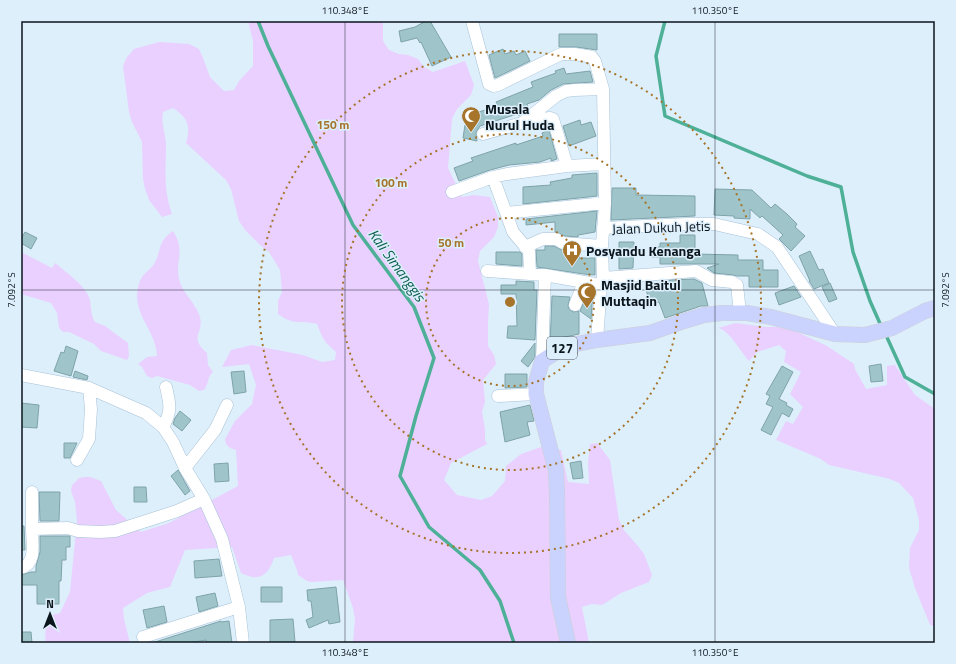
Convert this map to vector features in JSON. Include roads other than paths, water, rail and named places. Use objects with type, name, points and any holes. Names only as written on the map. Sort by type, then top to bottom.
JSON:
[{"type":"main road","name":"127","points":[[568,643],[558,597],[556,471],[536,394],[536,382],[542,361],[566,346],[650,333],[684,321],[722,312],[771,317],[835,334],[865,335],[892,328],[924,311],[935,308]]},
{"type":"street","name":"Jalan Dukuh Jetis","points":[[472,21],[489,84],[493,86],[498,85],[561,54],[575,54],[592,57],[595,61],[603,89],[606,203],[603,228],[602,282],[597,340]]},
{"type":"street","points":[[522,122],[556,96],[566,91],[603,89]]},
{"type":"street","points":[[483,134],[522,122],[550,118],[553,119],[567,166]]},
{"type":"street","points":[[452,192],[493,177],[507,174],[567,166],[604,164]]},
{"type":"street","points":[[493,177],[513,232],[529,251],[530,273]]},
{"type":"street","name":"Jalan Dukuh Jetis","points":[[506,213],[606,203]]},
{"type":"street","name":"Jalan Dukuh Jetis","points":[[603,228],[714,224],[758,234],[777,247],[835,334]]},
{"type":"street","points":[[525,246],[543,239],[556,239],[563,243],[602,246]]},
{"type":"street","points":[[487,271],[530,273],[584,282],[602,282],[696,271],[712,280],[732,282],[738,285],[740,313]]},
{"type":"street","points":[[542,361],[545,275]]},
{"type":"street","points":[[576,306],[584,282]]},
{"type":"street","points":[[21,375],[89,388],[146,413],[163,427],[173,442],[185,468],[204,499],[222,539],[239,607],[243,643]]},
{"type":"street","points":[[163,427],[168,418],[169,410],[166,387]]},
{"type":"street","points":[[77,460],[89,439],[91,409],[89,388]]},
{"type":"street","points":[[498,396],[536,394]]},
{"type":"street","points":[[185,468],[215,430],[227,405]]},
{"type":"street","points":[[21,568],[28,565],[31,561],[32,555],[32,492]]},
{"type":"street","points":[[32,529],[68,528],[78,531],[100,532],[115,530],[177,511],[204,499]]},
{"type":"street","points":[[143,636],[239,607]]},
{"type":"waterway","name":"Kali Simanggis","points":[[258,21],[268,46],[353,225],[414,307],[434,358],[416,416],[400,476],[429,527],[480,570],[500,601],[514,643]]},
{"type":"waterway","points":[[665,21],[656,56],[665,116],[807,176],[841,187],[853,252],[870,301],[882,328]]},
{"type":"waterway","points":[[885,333],[905,377],[935,394]]},
{"type":"place","name":"Musala Nurul Huda","points":[[471,133]]},
{"type":"place","name":"Posyandu Kenanga","points":[[572,267]]},
{"type":"place","name":"Masjid Baitul Muttaqin","points":[[587,309]]}]
